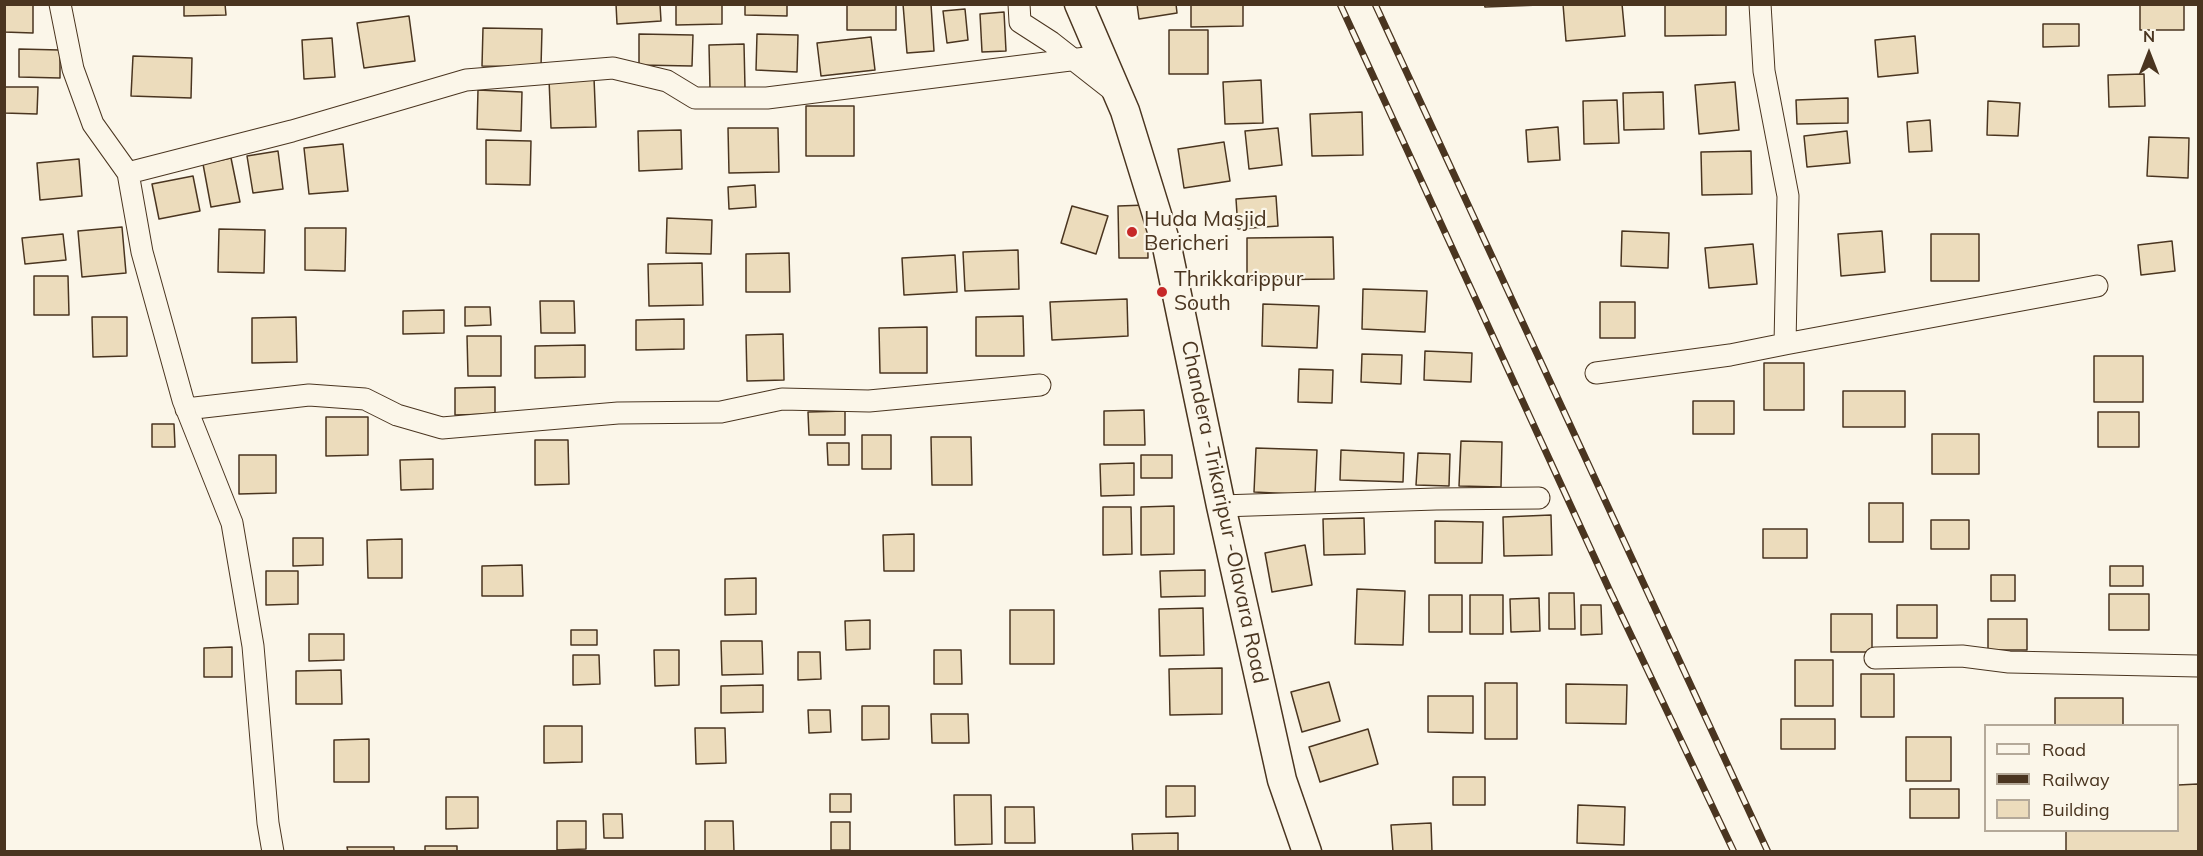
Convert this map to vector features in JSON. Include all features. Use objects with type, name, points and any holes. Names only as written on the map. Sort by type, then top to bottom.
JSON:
[{"type":"main road","name":"Chandera -Trikaripur -Olavara Road","points":[[1079,4],[1125,111],[1167,247],[1221,506],[1282,780],[1307,852]]},
{"type":"street","points":[[60,4],[73,69],[93,124],[128,173],[142,252],[186,409],[232,523],[253,646],[268,823],[273,852]]},
{"type":"street","points":[[1019,4],[1020,22],[1119,95]]},
{"type":"street","points":[[1760,4],[1764,72],[1788,195],[1785,344]]},
{"type":"street","points":[[128,173],[292,131],[466,81],[613,69],[668,81],[695,98],[767,98],[1102,56]]},
{"type":"street","points":[[1596,374],[1730,355],[2097,286]]},
{"type":"street","points":[[186,409],[309,395],[354,398],[365,399],[397,415],[442,428],[618,413],[721,412],[782,399],[869,401],[1040,386]]},
{"type":"street","points":[[1221,506],[1539,498]]},
{"type":"street","points":[[1875,658],[1962,656],[2009,662],[2199,666]]},
{"type":"building","points":[[4,4],[33,4],[33,33],[4,32]]},
{"type":"building","points":[[184,4],[225,4],[226,15],[184,16]]},
{"type":"building","points":[[616,4],[660,4],[661,21],[617,24]]},
{"type":"building","points":[[676,4],[722,4],[722,24],[676,25]]},
{"type":"building","points":[[745,4],[787,4],[787,16],[745,15]]},
{"type":"building","points":[[847,4],[896,4],[896,30],[847,30]]},
{"type":"building","points":[[903,4],[931,4],[934,51],[907,53]]},
{"type":"building","points":[[1137,4],[1176,4],[1177,13],[1139,19]]},
{"type":"building","points":[[1191,4],[1243,4],[1243,26],[1191,27]]},
{"type":"building","points":[[1484,4],[1540,4],[1540,5],[1485,7]]},
{"type":"building","points":[[1563,4],[1622,4],[1625,36],[1566,41]]},
{"type":"building","points":[[1665,4],[1726,4],[1726,35],[1665,36]]},
{"type":"building","points":[[2140,4],[2184,4],[2184,30],[2140,30]]},
{"type":"building","points":[[965,9],[968,40],[947,43],[943,11]]},
{"type":"building","points":[[1004,12],[1006,51],[982,52],[980,14]]},
{"type":"building","points":[[409,16],[415,61],[364,68],[357,23]]},
{"type":"building","points":[[2043,24],[2079,24],[2079,46],[2043,47]]},
{"type":"building","points":[[483,28],[542,29],[541,67],[482,66]]},
{"type":"building","points":[[1169,30],[1208,30],[1208,74],[1169,74]]},
{"type":"building","points":[[639,34],[693,35],[692,66],[639,65]]},
{"type":"building","points":[[757,34],[798,35],[797,72],[756,70]]},
{"type":"building","points":[[1915,36],[1918,73],[1878,77],[1875,40]]},
{"type":"building","points":[[871,37],[875,70],[821,76],[817,43]]},
{"type":"building","points":[[332,38],[335,77],[304,79],[302,40]]},
{"type":"building","points":[[744,44],[745,88],[710,89],[709,45]]},
{"type":"building","points":[[19,49],[60,50],[60,78],[19,77]]},
{"type":"building","points":[[133,56],[192,58],[191,98],[131,96]]},
{"type":"building","points":[[2144,74],[2145,106],[2109,107],[2108,75]]},
{"type":"building","points":[[594,78],[596,127],[551,128],[549,79]]},
{"type":"building","points":[[1261,80],[1263,123],[1225,124],[1223,82]]},
{"type":"building","points":[[1735,82],[1739,130],[1699,134],[1695,85]]},
{"type":"building","points":[[4,87],[38,87],[37,114],[4,113]]},
{"type":"building","points":[[478,90],[522,92],[521,131],[477,129]]},
{"type":"building","points":[[1663,92],[1664,129],[1624,130],[1623,93]]},
{"type":"building","points":[[1848,98],[1848,123],[1797,124],[1796,100]]},
{"type":"building","points":[[1617,100],[1619,143],[1584,144],[1583,101]]},
{"type":"building","points":[[1988,101],[2020,103],[2018,136],[1987,135]]},
{"type":"building","points":[[806,106],[854,106],[854,156],[806,156]]},
{"type":"building","points":[[1362,112],[1363,155],[1312,156],[1310,114]]},
{"type":"building","points":[[1930,120],[1932,151],[1909,152],[1907,122]]},
{"type":"building","points":[[1558,127],[1560,160],[1528,162],[1526,130]]},
{"type":"building","points":[[728,128],[778,128],[779,172],[729,173]]},
{"type":"building","points":[[1278,128],[1282,165],[1249,169],[1245,131]]},
{"type":"building","points":[[681,130],[682,169],[639,171],[638,131]]},
{"type":"building","points":[[1847,131],[1850,163],[1807,167],[1804,136]]},
{"type":"building","points":[[2149,137],[2189,138],[2188,178],[2147,176]]},
{"type":"building","points":[[486,140],[531,141],[530,185],[486,184]]},
{"type":"building","points":[[1224,142],[1230,181],[1184,188],[1178,149]]},
{"type":"building","points":[[343,144],[348,191],[309,194],[304,148]]},
{"type":"building","points":[[278,151],[283,189],[253,193],[247,156]]},
{"type":"building","points":[[1751,151],[1752,194],[1702,195],[1701,152]]},
{"type":"building","points":[[231,158],[240,202],[211,207],[203,164]]},
{"type":"building","points":[[79,159],[82,196],[40,200],[37,163]]},
{"type":"building","points":[[193,176],[200,211],[159,219],[152,184]]},
{"type":"building","points":[[755,185],[756,207],[729,209],[728,187]]},
{"type":"building","points":[[1276,196],[1278,226],[1238,229],[1236,199]]},
{"type":"building","points":[[1147,205],[1148,258],[1119,258],[1118,206]]},
{"type":"building","points":[[1072,206],[1108,216],[1096,254],[1061,243]]},
{"type":"building","points":[[667,218],[712,220],[711,254],[666,253]]},
{"type":"building","points":[[122,227],[126,273],[82,277],[78,231]]},
{"type":"building","points":[[305,228],[346,228],[345,271],[305,270]]},
{"type":"building","points":[[219,229],[265,230],[264,273],[218,272]]},
{"type":"building","points":[[1622,231],[1669,233],[1668,268],[1621,266]]},
{"type":"building","points":[[1882,231],[1885,272],[1841,276],[1838,234]]},
{"type":"building","points":[[63,234],[66,260],[25,264],[22,238]]},
{"type":"building","points":[[1931,234],[1979,234],[1979,281],[1931,281]]},
{"type":"building","points":[[1333,237],[1334,279],[1247,280],[1247,238]]},
{"type":"building","points":[[2172,241],[2175,271],[2141,275],[2138,245]]},
{"type":"building","points":[[1753,244],[1757,284],[1709,288],[1705,248]]},
{"type":"building","points":[[1018,250],[1019,289],[965,291],[963,252]]},
{"type":"building","points":[[789,253],[790,292],[746,292],[746,254]]},
{"type":"building","points":[[955,255],[957,292],[904,295],[902,258]]},
{"type":"building","points":[[702,263],[703,305],[649,306],[648,264]]},
{"type":"building","points":[[34,276],[68,276],[69,315],[34,315]]},
{"type":"building","points":[[1363,289],[1427,291],[1425,332],[1362,329]]},
{"type":"building","points":[[1127,299],[1128,336],[1052,340],[1050,302]]},
{"type":"building","points":[[540,301],[574,301],[575,333],[541,333]]},
{"type":"building","points":[[1600,302],[1635,302],[1635,338],[1600,338]]},
{"type":"building","points":[[1263,304],[1319,306],[1317,348],[1262,346]]},
{"type":"building","points":[[465,307],[490,307],[491,325],[465,326]]},
{"type":"building","points":[[444,310],[444,333],[403,334],[403,311]]},
{"type":"building","points":[[1023,316],[1024,356],[976,356],[976,317]]},
{"type":"building","points":[[92,317],[127,317],[127,356],[93,357]]},
{"type":"building","points":[[296,317],[297,362],[252,363],[252,318]]},
{"type":"building","points":[[684,319],[684,349],[636,350],[636,320]]},
{"type":"building","points":[[927,327],[927,373],[880,373],[879,328]]},
{"type":"building","points":[[783,334],[784,380],[747,381],[746,335]]},
{"type":"building","points":[[467,336],[501,336],[501,376],[468,376]]},
{"type":"building","points":[[585,345],[585,377],[535,378],[535,346]]},
{"type":"building","points":[[1425,351],[1472,353],[1471,382],[1424,380]]},
{"type":"building","points":[[1362,354],[1402,355],[1401,384],[1361,382]]},
{"type":"building","points":[[2094,356],[2143,356],[2143,402],[2094,402]]},
{"type":"building","points":[[1764,363],[1804,363],[1804,410],[1764,410]]},
{"type":"building","points":[[1299,369],[1333,370],[1332,403],[1298,402]]},
{"type":"building","points":[[495,387],[495,414],[455,415],[455,388]]},
{"type":"building","points":[[1843,391],[1905,391],[1905,427],[1843,427]]},
{"type":"building","points":[[1693,401],[1734,401],[1734,434],[1693,434]]},
{"type":"building","points":[[1144,410],[1145,445],[1104,445],[1104,411]]},
{"type":"building","points":[[845,411],[845,435],[809,435],[808,412]]},
{"type":"building","points":[[2098,412],[2139,412],[2139,447],[2098,447]]},
{"type":"building","points":[[326,417],[368,417],[368,455],[326,456]]},
{"type":"building","points":[[152,424],[174,424],[175,447],[152,447]]},
{"type":"building","points":[[1932,434],[1979,434],[1979,474],[1932,474]]},
{"type":"building","points":[[862,435],[891,435],[891,469],[862,469]]},
{"type":"building","points":[[931,437],[971,437],[972,485],[932,485]]},
{"type":"building","points":[[535,440],[568,440],[569,484],[535,485]]},
{"type":"building","points":[[1461,441],[1502,442],[1501,487],[1459,486]]},
{"type":"building","points":[[827,443],[849,443],[849,465],[828,465]]},
{"type":"building","points":[[1256,448],[1317,450],[1315,495],[1254,492]]},
{"type":"building","points":[[1341,450],[1404,453],[1403,482],[1340,480]]},
{"type":"building","points":[[1418,453],[1450,454],[1449,486],[1416,485]]},
{"type":"building","points":[[239,455],[276,455],[276,493],[239,494]]},
{"type":"building","points":[[1141,455],[1172,455],[1172,478],[1141,478]]},
{"type":"building","points":[[433,459],[433,489],[401,490],[400,460]]},
{"type":"building","points":[[1134,463],[1134,495],[1101,496],[1100,464]]},
{"type":"building","points":[[1869,503],[1903,503],[1903,542],[1869,542]]},
{"type":"building","points":[[1174,506],[1174,554],[1141,555],[1141,507]]},
{"type":"building","points":[[1103,507],[1131,507],[1132,554],[1103,555]]},
{"type":"building","points":[[1551,515],[1552,555],[1504,556],[1503,517]]},
{"type":"building","points":[[1364,518],[1365,554],[1324,555],[1323,519]]},
{"type":"building","points":[[1931,520],[1969,520],[1969,549],[1931,549]]},
{"type":"building","points":[[1435,521],[1483,522],[1482,563],[1435,563]]},
{"type":"building","points":[[1763,529],[1807,529],[1807,558],[1763,558]]},
{"type":"building","points":[[914,534],[914,571],[884,571],[883,535]]},
{"type":"building","points":[[293,538],[323,538],[323,565],[293,566]]},
{"type":"building","points":[[402,539],[402,578],[368,578],[367,540]]},
{"type":"building","points":[[1305,545],[1312,585],[1272,592],[1265,553]]},
{"type":"building","points":[[522,565],[523,596],[482,596],[482,566]]},
{"type":"building","points":[[2110,566],[2143,566],[2143,586],[2110,586]]},
{"type":"building","points":[[1205,570],[1205,596],[1161,597],[1160,571]]},
{"type":"building","points":[[266,571],[298,571],[298,604],[266,605]]},
{"type":"building","points":[[1991,575],[2015,575],[2015,601],[1991,601]]},
{"type":"building","points":[[756,578],[756,614],[725,615],[725,579]]},
{"type":"building","points":[[1357,589],[1405,591],[1403,645],[1355,644]]},
{"type":"building","points":[[1549,593],[1574,593],[1575,629],[1549,629]]},
{"type":"building","points":[[2109,594],[2149,594],[2149,630],[2109,630]]},
{"type":"building","points":[[1429,595],[1462,595],[1462,632],[1429,632]]},
{"type":"building","points":[[1470,595],[1503,595],[1503,634],[1470,634]]},
{"type":"building","points":[[1539,598],[1540,631],[1511,632],[1510,599]]},
{"type":"building","points":[[1581,605],[1601,605],[1602,634],[1581,635]]},
{"type":"building","points":[[1897,605],[1937,605],[1937,638],[1897,638]]},
{"type":"building","points":[[1203,608],[1204,655],[1160,656],[1159,609]]},
{"type":"building","points":[[1010,610],[1054,610],[1054,664],[1010,664]]},
{"type":"building","points":[[1831,614],[1872,614],[1872,652],[1831,652]]},
{"type":"building","points":[[1988,619],[2027,619],[2027,650],[1988,650]]},
{"type":"building","points":[[870,620],[870,649],[846,650],[845,621]]},
{"type":"building","points":[[571,630],[597,630],[597,645],[571,645]]},
{"type":"building","points":[[309,634],[344,634],[344,660],[309,661]]},
{"type":"building","points":[[721,641],[762,641],[763,674],[722,675]]},
{"type":"building","points":[[232,647],[232,677],[204,677],[204,648]]},
{"type":"building","points":[[654,650],[679,650],[679,685],[655,686]]},
{"type":"building","points":[[934,650],[961,650],[962,684],[934,684]]},
{"type":"building","points":[[798,652],[820,652],[821,679],[798,680]]},
{"type":"building","points":[[573,655],[599,655],[600,684],[573,685]]},
{"type":"building","points":[[1795,660],[1833,660],[1833,706],[1795,706]]},
{"type":"building","points":[[1222,668],[1222,714],[1170,715],[1169,669]]},
{"type":"building","points":[[341,670],[342,704],[296,704],[296,671]]},
{"type":"building","points":[[1861,674],[1894,674],[1894,717],[1861,717]]},
{"type":"building","points":[[1329,682],[1340,721],[1302,732],[1291,692]]},
{"type":"building","points":[[1485,683],[1517,683],[1517,739],[1485,739]]},
{"type":"building","points":[[1566,684],[1627,685],[1626,724],[1566,723]]},
{"type":"building","points":[[763,685],[763,712],[721,713],[721,686]]},
{"type":"building","points":[[1428,696],[1473,696],[1473,733],[1428,732]]},
{"type":"building","points":[[2055,698],[2123,698],[2123,724],[2055,724]]},
{"type":"building","points":[[862,706],[889,706],[889,739],[862,740]]},
{"type":"building","points":[[808,710],[830,710],[831,732],[809,733]]},
{"type":"building","points":[[931,714],[968,714],[969,743],[932,743]]},
{"type":"building","points":[[1781,719],[1835,719],[1835,749],[1781,749]]},
{"type":"building","points":[[544,726],[582,726],[582,762],[544,763]]},
{"type":"building","points":[[695,728],[725,728],[726,763],[696,764]]},
{"type":"building","points":[[1368,729],[1378,764],[1320,782],[1309,747]]},
{"type":"building","points":[[1906,737],[1951,737],[1951,781],[1906,781]]},
{"type":"building","points":[[369,739],[369,782],[334,782],[334,740]]},
{"type":"building","points":[[1453,777],[1485,777],[1485,805],[1453,805]]},
{"type":"building","points":[[2198,784],[2198,852],[2066,852],[2066,832],[2179,832],[2179,785]]},
{"type":"building","points":[[1166,786],[1195,786],[1195,816],[1166,817]]},
{"type":"building","points":[[1910,789],[1959,789],[1959,818],[1910,818]]},
{"type":"building","points":[[830,794],[851,794],[851,812],[830,812]]},
{"type":"building","points":[[954,795],[991,795],[992,844],[955,845]]},
{"type":"building","points":[[446,797],[478,797],[478,828],[446,829]]},
{"type":"building","points":[[1578,805],[1625,807],[1624,845],[1577,843]]},
{"type":"building","points":[[1005,807],[1034,807],[1035,843],[1005,843]]},
{"type":"building","points":[[603,814],[622,814],[623,838],[604,838]]},
{"type":"building","points":[[557,821],[586,821],[586,849],[557,850]]},
{"type":"building","points":[[705,821],[733,821],[734,852],[705,852]]},
{"type":"building","points":[[831,822],[850,822],[850,850],[831,850]]},
{"type":"building","points":[[1431,823],[1432,852],[1393,852],[1391,825]]},
{"type":"building","points":[[1178,833],[1178,852],[1133,852],[1132,834]]},
{"type":"building","points":[[425,846],[457,846],[457,852],[425,852]]},
{"type":"building","points":[[347,847],[394,847],[394,852],[348,852]]},
{"type":"railway","points":[[1340,4],[1609,589],[1734,852]]},
{"type":"railway","points":[[1375,4],[1768,852]]},
{"type":"place","name":"Huda Masjid Bericheri","points":[[1132,232]]},
{"type":"place","name":"Thrikkarippur South","points":[[1162,292]]}]
